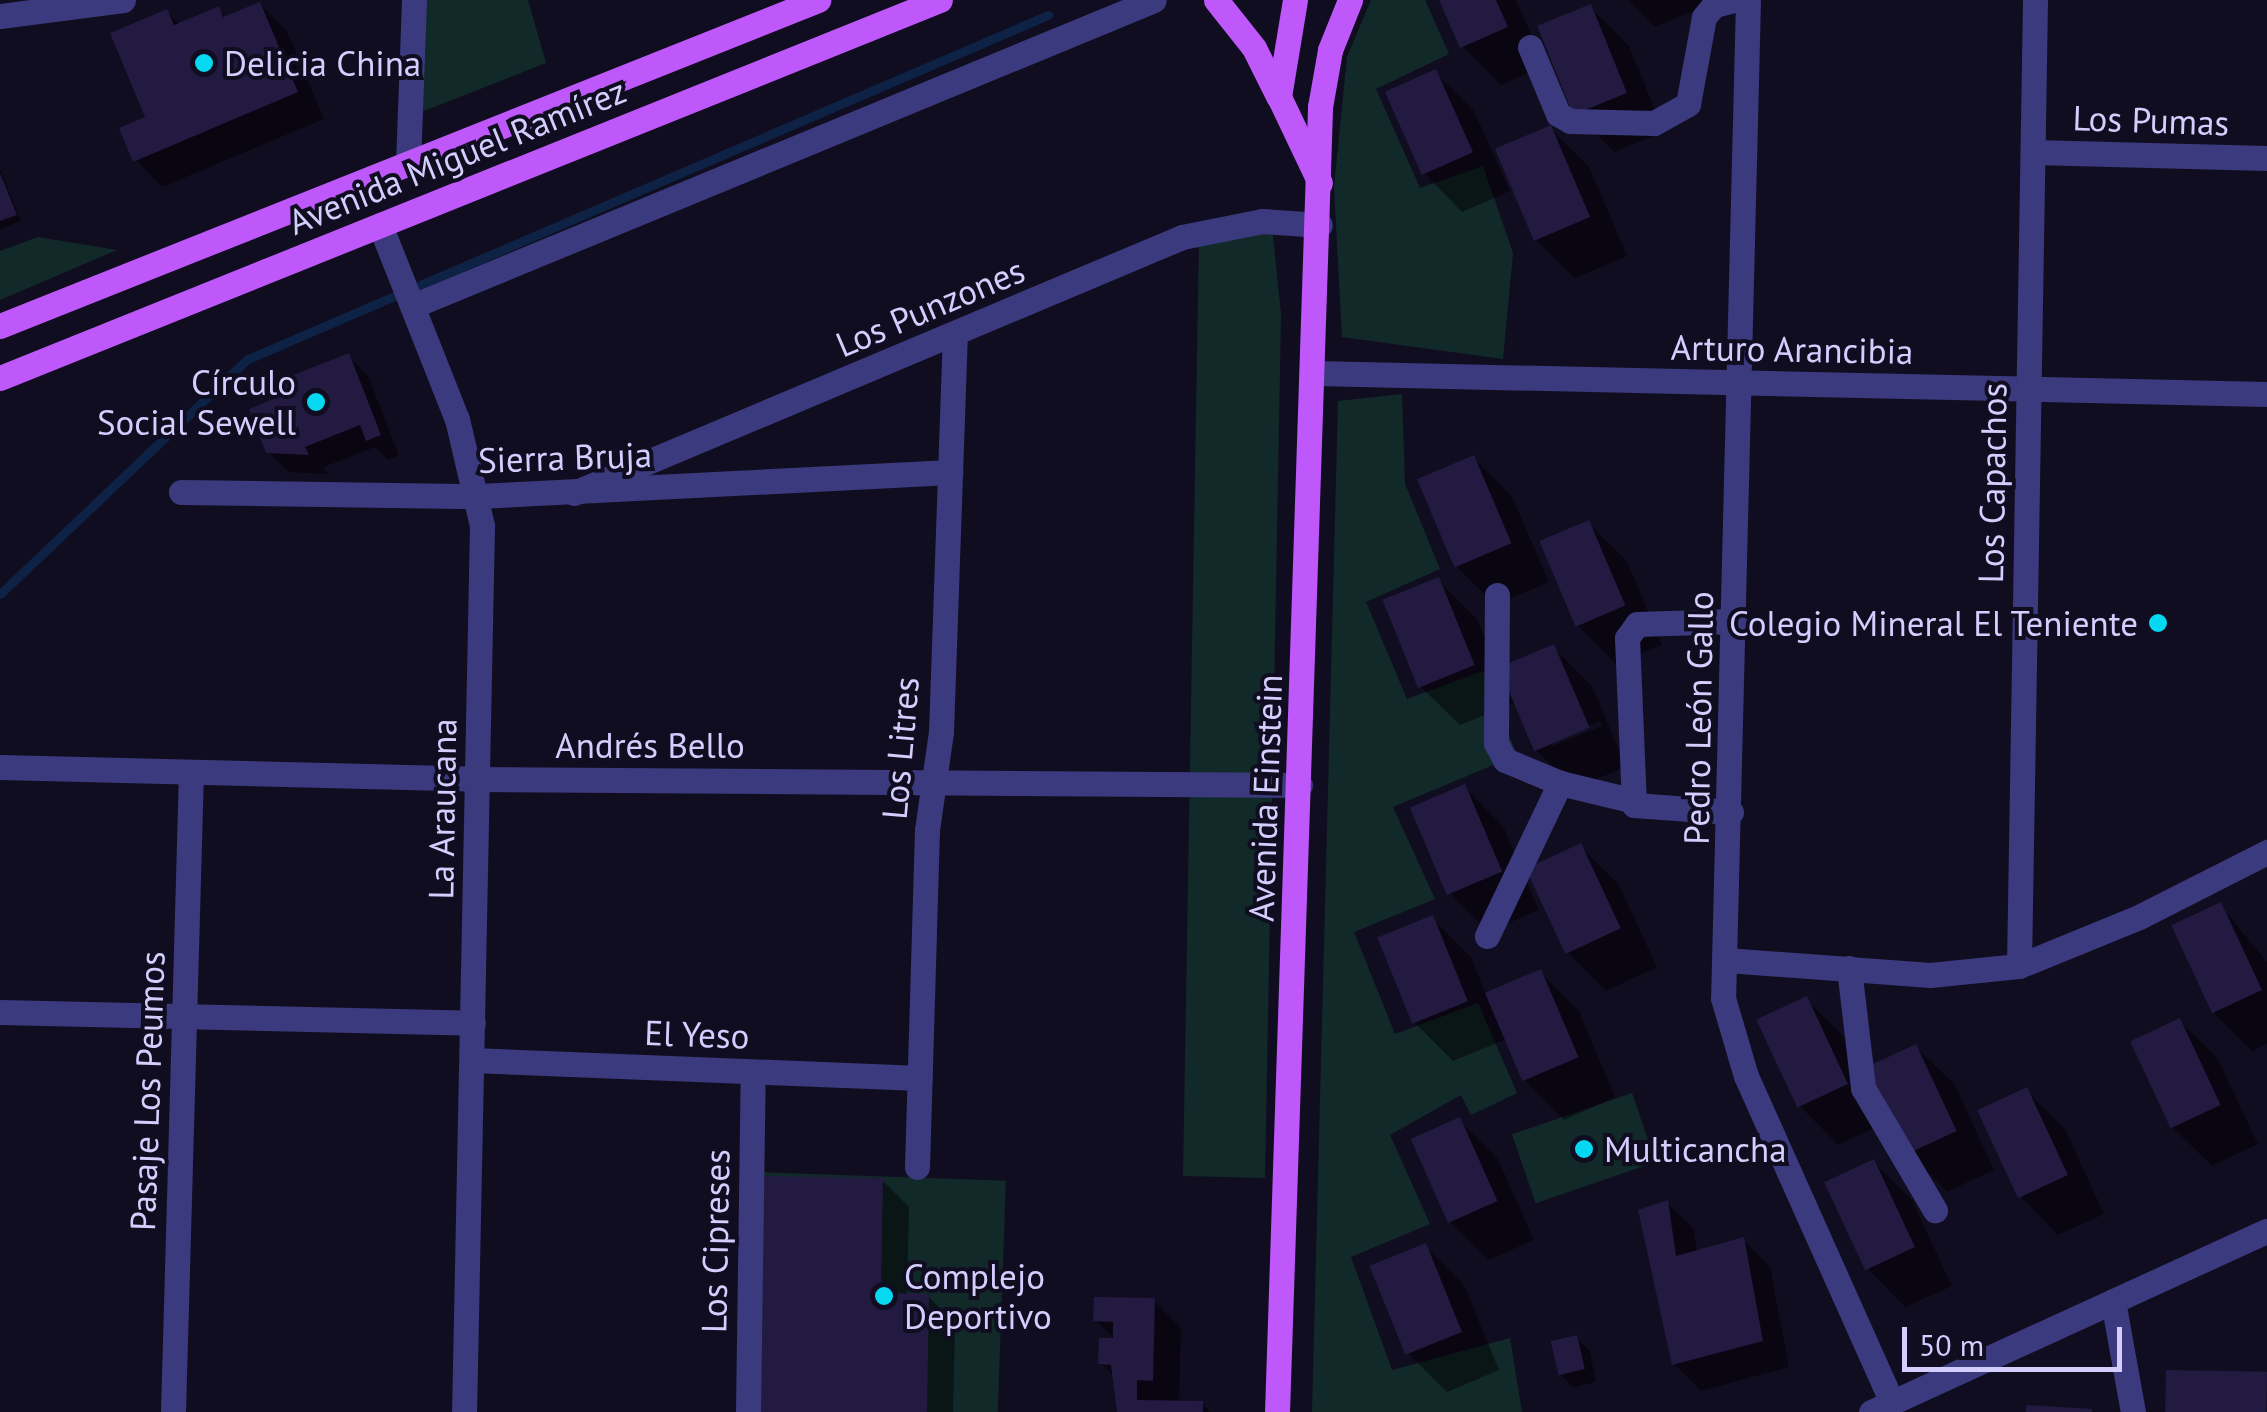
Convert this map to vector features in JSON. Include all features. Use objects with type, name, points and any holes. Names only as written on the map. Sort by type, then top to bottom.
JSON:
[{"type":"main road","name":"Avenida Miguel Ramírez","points":[[0,326],[818,0]]},
{"type":"main road","name":"Avenida Miguel Ramírez","points":[[0,378],[940,0]]},
{"type":"main road","name":"Avenida Einstein","points":[[1216,0],[1254,48],[1322,186]]},
{"type":"main road","points":[[1278,98],[1281,54],[1296,0]]},
{"type":"main road","name":"Avenida Einstein","points":[[1277,1412],[1322,186],[1320,107],[1330,50],[1350,0]]},
{"type":"street","points":[[0,16],[123,0]]},
{"type":"street","points":[[408,164],[414,0]]},
{"type":"street","points":[[415,305],[1154,0]]},
{"type":"street","points":[[1530,47],[1558,114],[1570,121],[1654,123],[1688,104],[1704,16],[1714,5],[1734,0]]},
{"type":"street","name":"Pedro León Gallo","points":[[1748,0],[1731,812],[1723,998],[1731,1039],[1882,1407]]},
{"type":"street","points":[[2020,0],[2035,1]]},
{"type":"street","name":"Los Capachos","points":[[2019,966],[2035,1]]},
{"type":"street","name":"Los Pumas","points":[[2032,152],[2267,158]]},
{"type":"street","name":"Los Punzones","points":[[574,493],[955,336],[1182,237],[1262,221],[1320,225]]},
{"type":"street","name":"La Araucana","points":[[380,225],[415,305],[478,496],[478,779],[464,1412]]},
{"type":"street","name":"Los Litres","points":[[918,1167],[955,336]]},
{"type":"street","name":"Arturo Arancibia","points":[[1315,374],[2267,394]]},
{"type":"street","name":"Sierra Bruja","points":[[181,492],[478,496],[950,472]]},
{"type":"street","points":[[1497,595],[1496,743],[1505,760],[1560,783],[1630,800],[1640,807],[1731,812]]},
{"type":"street","points":[[1630,800],[1631,630],[1637,624],[1735,621]]},
{"type":"street","name":"Andrés Bello","points":[[0,767],[478,779],[1300,785]]},
{"type":"street","name":"Pasaje Los Peumos","points":[[173,1412],[191,772]]},
{"type":"street","points":[[1487,936],[1560,783]]},
{"type":"street","points":[[1726,960],[1930,975],[2019,966],[2139,917],[2267,852]]},
{"type":"street","points":[[1850,968],[1863,1088],[1935,1210]]},
{"type":"street","points":[[0,1012],[472,1023]]},
{"type":"street","name":"El Yeso","points":[[472,1060],[920,1078]]},
{"type":"street","name":"Los Cipreses","points":[[748,1412],[753,1072]]},
{"type":"street","points":[[1882,1407],[2267,1231]]},
{"type":"street","points":[[2112,1301],[2133,1412]]},
{"type":"green space","points":[[425,0],[528,0],[546,63],[419,113]]},
{"type":"green space","points":[[1371,0],[1425,0],[1449,54],[1376,89],[1420,188],[1483,166],[1513,253],[1503,359],[1342,337],[1334,187],[1347,57]]},
{"type":"green space","points":[[1272,226],[1281,314],[1265,1178],[1183,1176],[1199,239]]},
{"type":"green space","points":[[38,237],[117,250],[0,300],[0,251]]},
{"type":"green space","points":[[1402,394],[1405,484],[1440,569],[1366,602],[1407,699],[1483,671],[1517,755],[1393,807],[1435,899],[1354,932],[1395,1034],[1478,1003],[1517,1093],[1471,1115],[1461,1095],[1390,1135],[1430,1224],[1351,1257],[1392,1370],[1510,1338],[1522,1412],[1312,1412],[1338,401]]},
{"type":"green space","name":"Multicancha","points":[[1632,1093],[1656,1162],[1536,1203],[1512,1134]]},
{"type":"green space","name":"Complejo Deportivo","points":[[758,1172],[1006,1181],[998,1412],[750,1412]]},
{"type":"building","points":[[1439,0],[1496,0],[1508,27],[1460,48]]},
{"type":"building","name":"Delicia China","points":[[260,2],[298,92],[133,162],[119,128],[145,117],[110,33],[167,9],[174,25],[219,6],[223,17]]},
{"type":"building","points":[[1591,4],[1627,93],[1573,115],[1537,26]]},
{"type":"building","points":[[1436,69],[1473,152],[1422,175],[1385,92]]},
{"type":"building","points":[[1551,125],[1590,217],[1534,241],[1495,149]]},
{"type":"building","points":[[0,173],[17,215],[0,221]]},
{"type":"building","name":"Círculo Social Sewell","points":[[349,353],[381,435],[366,441],[360,425],[305,447],[309,455],[266,453],[249,409],[281,396],[276,382]]},
{"type":"building","points":[[1474,455],[1512,543],[1454,568],[1417,479]]},
{"type":"building","points":[[1589,520],[1625,606],[1576,627],[1539,541]]},
{"type":"building","points":[[1439,577],[1475,665],[1418,688],[1382,600]]},
{"type":"building","points":[[1554,644],[1590,728],[1534,751],[1499,667]]},
{"type":"building","points":[[1465,784],[1502,871],[1447,895],[1410,807]]},
{"type":"building","points":[[1581,843],[1621,928],[1565,954],[1526,869]]},
{"type":"building","points":[[2221,902],[2262,990],[2212,1013],[2171,925]]},
{"type":"building","points":[[1433,915],[1468,1001],[1412,1024],[1377,937]]},
{"type":"building","points":[[1541,969],[1579,1057],[1522,1081],[1485,993]]},
{"type":"building","points":[[1807,996],[1848,1084],[1797,1108],[1756,1020]]},
{"type":"building","points":[[2180,1018],[2221,1105],[2171,1128],[2130,1041]]},
{"type":"building","points":[[1916,1044],[1957,1131],[1907,1154],[1866,1067]]},
{"type":"building","points":[[2027,1087],[2068,1175],[2018,1198],[1977,1110]]},
{"type":"building","points":[[1460,1117],[1497,1201],[1448,1223],[1411,1139]]},
{"type":"building","points":[[1874,1159],[1915,1247],[1865,1270],[1824,1182]]},
{"type":"building","points":[[761,1176],[883,1178],[881,1293],[929,1294],[927,1412],[756,1412]]},
{"type":"building","points":[[1668,1200],[1676,1256],[1744,1237],[1763,1341],[1672,1365],[1638,1210]]},
{"type":"building","points":[[1426,1243],[1462,1332],[1405,1355],[1369,1266]]},
{"type":"building","points":[[1094,1297],[1155,1298],[1153,1381],[1137,1380],[1137,1400],[1203,1401],[1203,1412],[1117,1412],[1111,1365],[1098,1364],[1099,1338],[1113,1338],[1113,1322],[1093,1321]]},
{"type":"building","points":[[1577,1335],[1585,1369],[1559,1375],[1551,1341]]},
{"type":"building","points":[[2166,1370],[2267,1372],[2266,1412],[2165,1412]]},
{"type":"building","points":[[2026,1405],[2092,1409],[2092,1412],[2026,1412]]},
{"type":"waterway","points":[[0,594],[248,359],[1048,15]]},
{"type":"place","name":"Delicia China","points":[[204,63]]},
{"type":"place","name":"Círculo Social Sewell","points":[[316,402]]},
{"type":"place","name":"Colegio Mineral El Teniente","points":[[2158,623]]},
{"type":"place","name":"Multicancha","points":[[1584,1149]]},
{"type":"place","name":"Complejo Deportivo","points":[[884,1296]]}]
